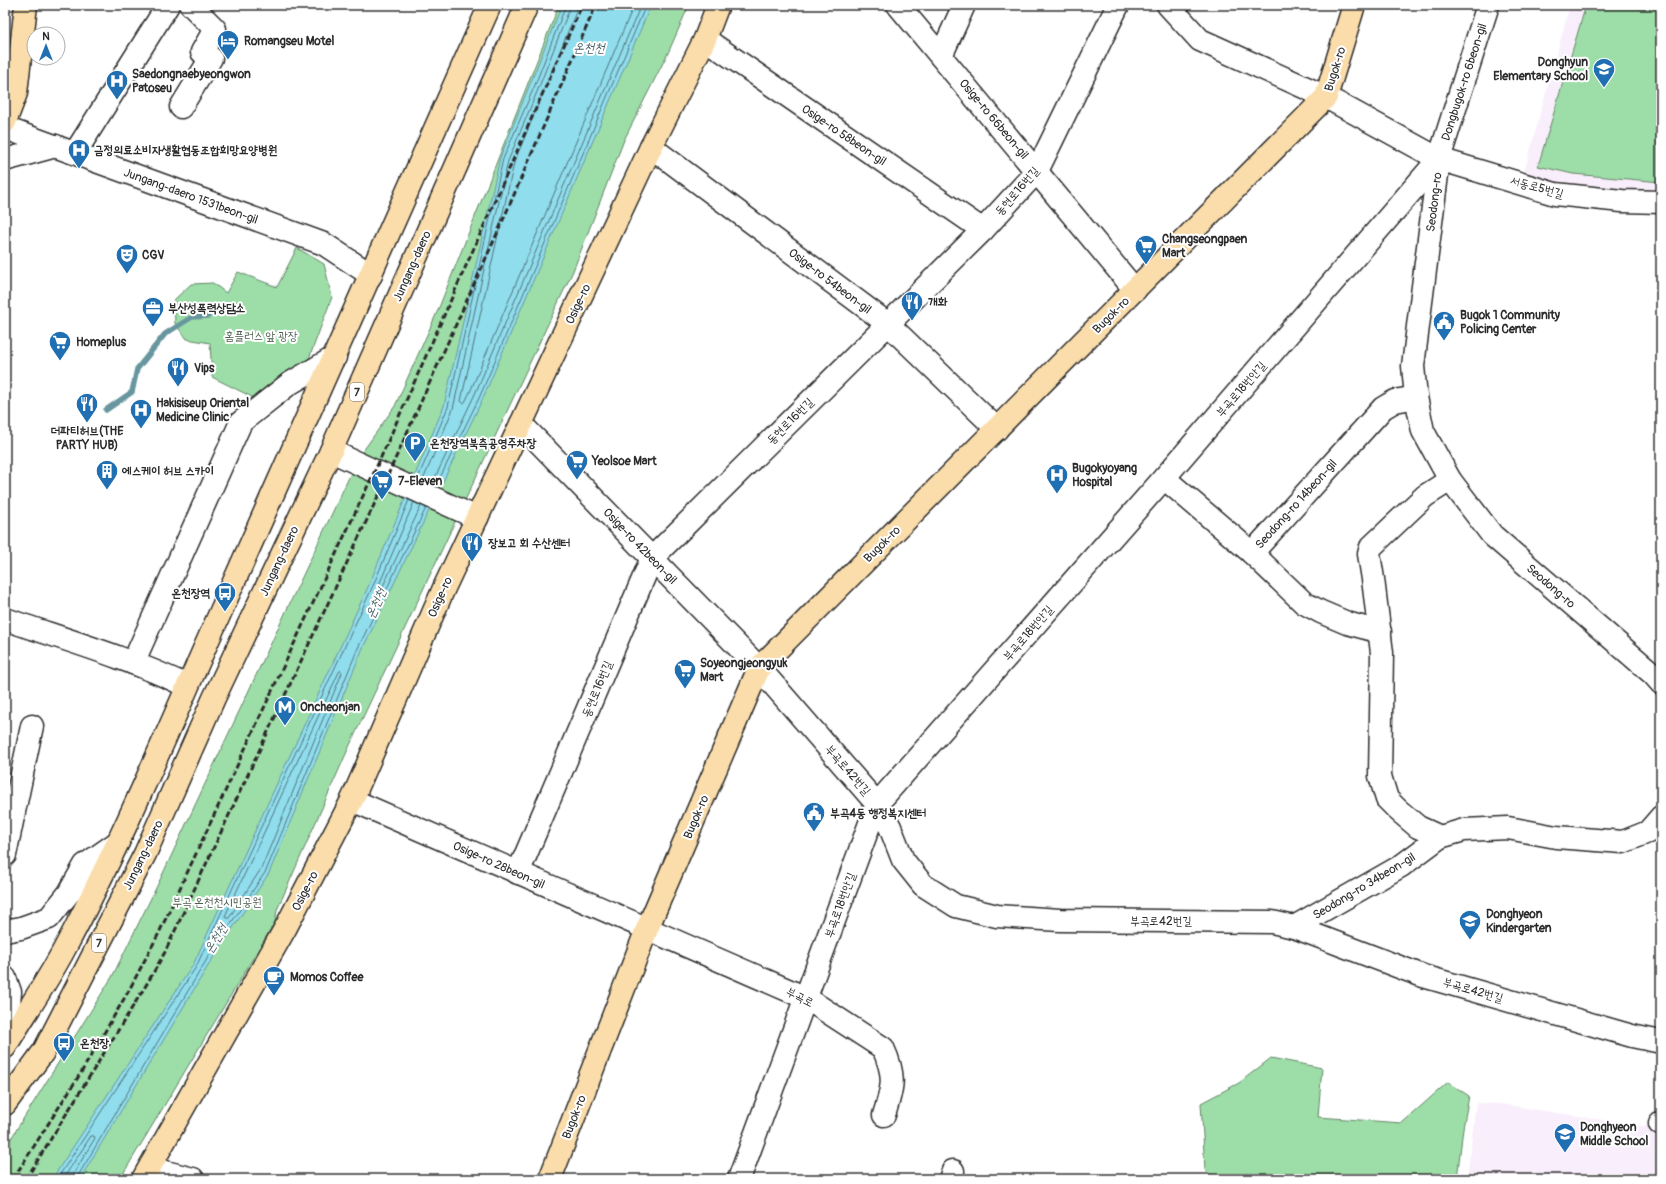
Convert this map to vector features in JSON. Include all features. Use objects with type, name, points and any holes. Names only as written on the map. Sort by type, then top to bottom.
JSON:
[{"type":"main road","points":[[5,122],[16,93],[26,5]]},
{"type":"main road","name":"7","points":[[5,1047],[64,950],[118,842],[155,763],[187,686],[335,357],[490,5]]},
{"type":"main road","name":"Jungang-daero","points":[[5,1104],[44,1051],[145,854],[214,698],[331,451],[527,5]]},
{"type":"main road","name":"Osige-ro","points":[[147,1174],[286,927],[352,800],[444,588],[651,147],[705,39],[718,5]]},
{"type":"main road","name":"Bugok-ro","points":[[550,1179],[647,929],[759,668],[1326,97],[1354,5]]},
{"type":"street","points":[[5,160],[66,150],[168,5]]},
{"type":"street","points":[[181,107],[211,58],[202,52],[216,29],[190,5]]},
{"type":"street","name":"Osige-ro 66beon-gil","points":[[898,5],[1135,290]]},
{"type":"street","points":[[941,56],[964,5]]},
{"type":"street","name":"동현로16번길","points":[[518,873],[652,558],[983,230],[1037,171],[1118,5]]},
{"type":"street","name":"Seodong-ro","points":[[1168,5],[1200,40],[1326,97],[1439,159],[1413,366],[1416,397],[1423,431],[1450,480],[1492,535],[1653,674],[1661,684]]},
{"type":"street","name":"Dongbugok-ro 6beon-gil","points":[[1439,159],[1488,5]]},
{"type":"street","name":"Osige-ro 58beon-gil","points":[[705,39],[983,230]]},
{"type":"street","name":"Jungang-daero 1531beon-gil","points":[[5,128],[324,244],[371,275]]},
{"type":"street","name":"Osige-ro 54beon-gil","points":[[651,147],[888,324],[997,429]]},
{"type":"street","name":"서동로5번길","points":[[1439,159],[1555,194],[1622,201],[1661,202]]},
{"type":"street","name":"부곡로18번안길","points":[[739,1179],[877,804],[1164,478],[1439,159]]},
{"type":"street","points":[[133,663],[241,422],[289,384],[335,357]]},
{"type":"street","name":"Seodong-ro 14beon-gil","points":[[1380,632],[1347,623],[1321,612],[1304,602],[1252,553],[1383,408],[1395,401],[1416,397]]},
{"type":"street","name":"Osige-ro 42beon-gil","points":[[521,424],[759,668]]},
{"type":"street","points":[[331,451],[477,518]]},
{"type":"street","points":[[1164,478],[1252,553]]},
{"type":"street","points":[[1440,837],[1418,827],[1398,810],[1387,798],[1380,776],[1382,653],[1369,554],[1371,547],[1425,496],[1450,480]]},
{"type":"street","points":[[5,619],[161,673],[187,686]]},
{"type":"street","name":"부곡로42번길","points":[[759,668],[877,804],[890,827],[903,860],[923,885],[956,906],[997,916],[1060,920],[1272,922],[1294,928],[1423,976],[1632,1036],[1661,1042]]},
{"type":"street","points":[[5,854],[32,726]]},
{"type":"street","name":"Osige-ro 28beon-gil","points":[[352,800],[647,929]]},
{"type":"street","name":"Seodong-ro 34beon-gil","points":[[1294,928],[1401,866],[1440,837],[1464,830],[1508,828],[1556,837],[1623,842],[1648,832],[1661,817]]},
{"type":"street","points":[[5,931],[21,928],[50,918],[69,893],[85,865],[118,842]]},
{"type":"street","name":"부곡로","points":[[647,929],[806,998],[883,1048],[890,1062],[893,1076],[891,1092],[884,1115]]},
{"type":"street","points":[[5,978],[10,992],[8,1017],[5,1024]]},
{"type":"street","points":[[147,1174],[193,1179]]},
{"type":"shaded area","name":"Donghyun Elementary School","points":[[1570,5],[1661,5],[1661,192],[1558,186],[1524,173]]},
{"type":"shaded area","name":"Donghyeon Middle School","points":[[1476,1103],[1500,1104],[1661,1129],[1661,1179],[1467,1179]]},
{"type":"green space","name":"부곡 온천천시민공원","points":[[559,5],[689,5],[669,51],[624,140],[573,271],[349,747],[277,910],[275,922],[120,1179],[5,1179],[5,1148],[112,977],[158,884],[358,458],[395,406],[438,310]]},
{"type":"green space","name":"Donghyun Elementary School","points":[[1586,5],[1661,5],[1661,182],[1573,174],[1538,166]]},
{"type":"green space","name":"홈플러스 앞 광장","points":[[297,248],[324,264],[332,297],[304,372],[254,398],[212,377],[210,343],[187,339],[175,324],[174,300],[191,284],[213,283],[226,293],[238,272],[277,287]]},
{"type":"green space","points":[[1271,1058],[1322,1068],[1318,1117],[1402,1123],[1448,1082],[1469,1096],[1463,1128],[1457,1179],[1216,1179],[1205,1170],[1201,1103],[1239,1083]]},
{"type":"water","name":"온천천","points":[[562,5],[651,5],[483,398],[362,650],[269,873],[211,961],[80,1179],[52,1179],[193,965],[368,587],[444,406],[500,158]]},
{"type":"waterway","points":[[106,410],[132,392],[137,369],[165,334],[192,317],[208,316]]},
{"type":"railway","points":[[13,1179],[82,1071],[128,992],[159,933],[377,466],[582,5]]},
{"type":"railway","points":[[26,1179],[165,952],[387,477],[500,227],[596,5]]},
{"type":"place","name":"Romangseu Motel","points":[[228,60]]},
{"type":"place","name":"Donghyun Elementary School","points":[[1604,88]]},
{"type":"place","name":"Saedongnaebyeongwon Patoseu","points":[[117,100]]},
{"type":"place","name":"금정의료소비자생활협동조합희망요양병원","points":[[79,170]]},
{"type":"place","name":"Changseongpaen Mart","points":[[1146,266]]},
{"type":"place","name":"CGV","points":[[127,274]]},
{"type":"place","name":"개화","points":[[912,322]]},
{"type":"place","name":"부산성폭력상담소","points":[[153,328]]},
{"type":"place","name":"Bugok 1 Community Policing Center","points":[[1444,342]]},
{"type":"place","name":"Homeplus","points":[[60,362]]},
{"type":"place","name":"Vips","points":[[178,388]]},
{"type":"place","name":"더파티허브(THE PARTY HUB)","points":[[87,424]]},
{"type":"place","name":"Hakisiseup Oriental Medicine Clinic","points":[[141,430]]},
{"type":"place","name":"온천장역북측공영주차장","points":[[415,462]]},
{"type":"place","name":"Yeolsoe Mart","points":[[577,480]]},
{"type":"place","name":"에스케이 허브 스카이","points":[[107,490]]},
{"type":"place","name":"Bugokyoyang Hospital","points":[[1057,494]]},
{"type":"place","name":"7-Eleven","points":[[382,500]]},
{"type":"place","name":"장보고 회 수산센터","points":[[472,562]]},
{"type":"place","name":"온천장역","points":[[225,612]]},
{"type":"place","name":"Soyeongjeongyuk Mart","points":[[685,690]]},
{"type":"place","name":"Oncheonjan","points":[[285,726]]},
{"type":"place","name":"부곡4동 행정복지센터","points":[[814,832]]},
{"type":"place","name":"Donghyeon Kindergarten","points":[[1470,940]]},
{"type":"place","name":"Momos Coffee","points":[[274,996]]},
{"type":"place","name":"온천장","points":[[64,1062]]},
{"type":"place","name":"Donghyeon Middle School","points":[[1565,1154]]}]
